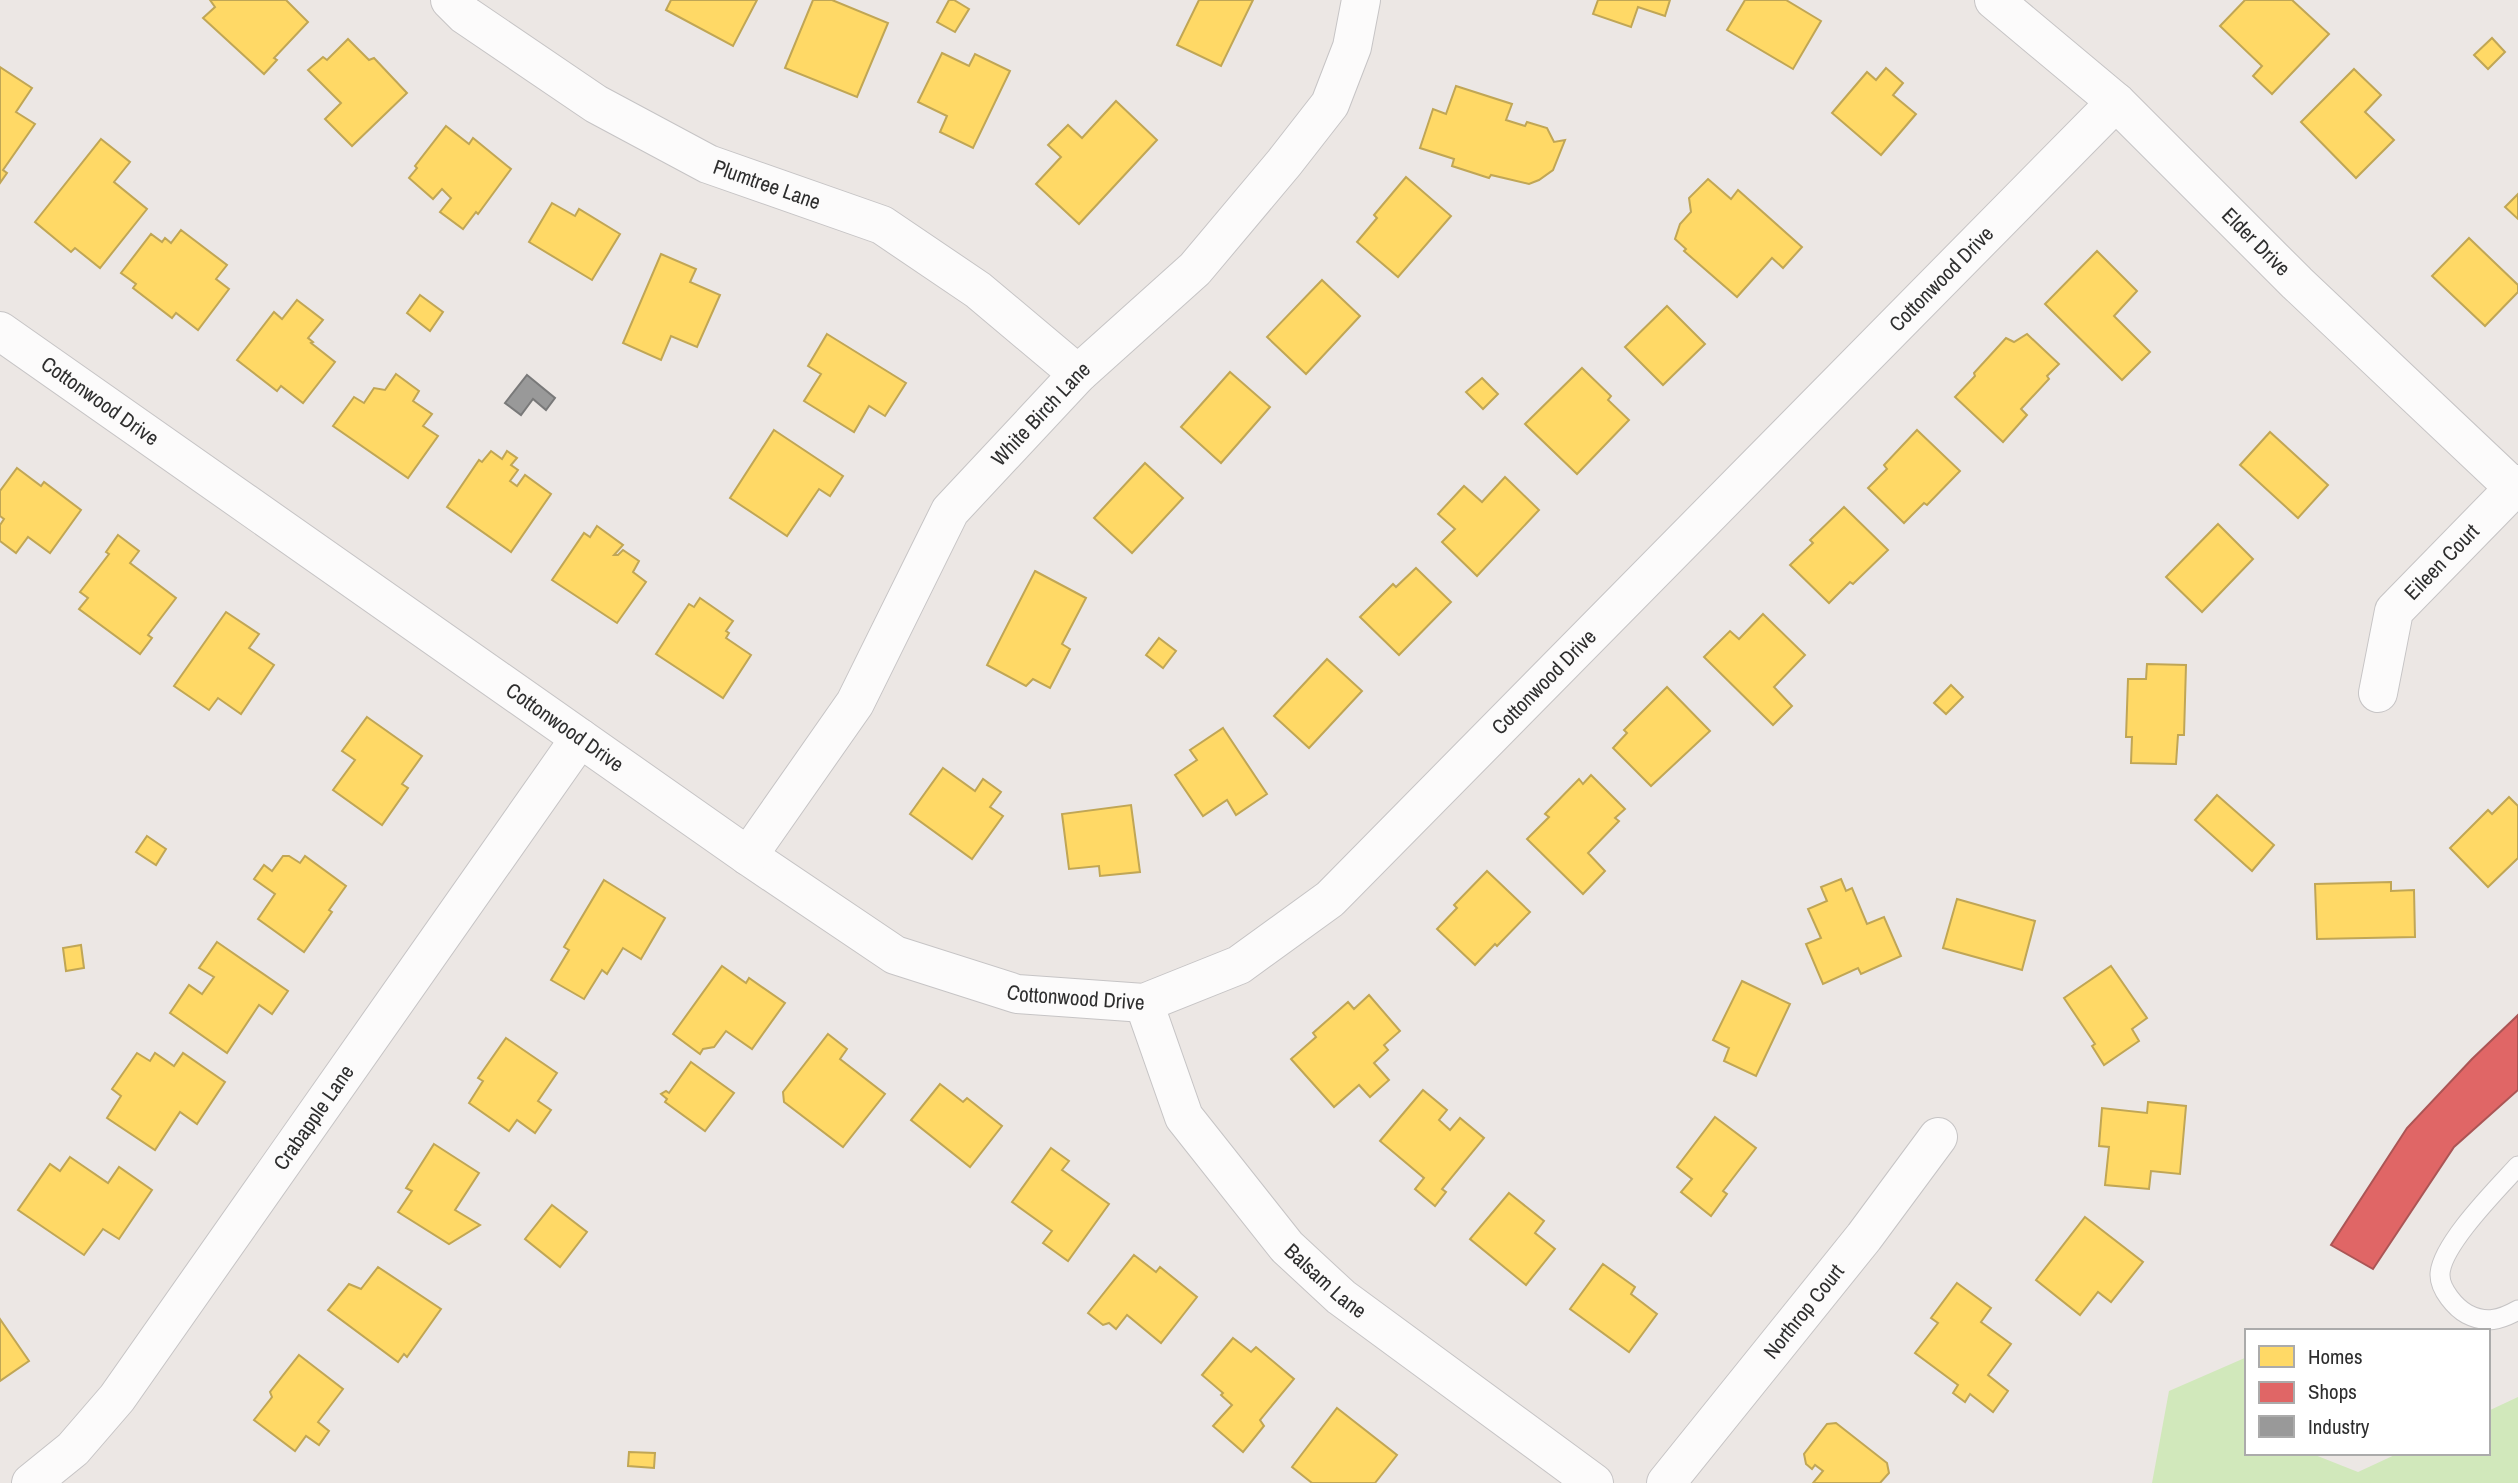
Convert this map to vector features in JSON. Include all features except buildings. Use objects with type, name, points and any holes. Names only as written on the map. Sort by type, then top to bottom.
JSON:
[{"type":"street","name":"Plumtree Lane","points":[[450,0],[465,15],[596,104],[708,164],[882,225],[978,290],[1078,374]]},
{"type":"street","name":"White Birch Lane","points":[[748,856],[855,703],[950,511],[1078,374],[1195,269],[1284,163],[1330,104],[1352,47],[1361,0]]},
{"type":"street","name":"Elder Drive","points":[[1994,0],[2116,102],[2297,283],[2516,486]]},
{"type":"street","name":"Cottonwood Drive","points":[[0,331],[748,856],[895,955],[1017,995],[1144,1003],[1239,965],[1330,899],[2116,102]]},
{"type":"street","name":"Eileen Court","points":[[2378,693],[2393,611],[2516,486]]},
{"type":"street","name":"Crabapple Lane","points":[[31,1483],[73,1449],[117,1398],[580,738]]},
{"type":"street","name":"Balsam Lane","points":[[1144,1003],[1184,1117],[1287,1247],[1342,1297],[1594,1483]]},
{"type":"street","name":"Northrop Court","points":[[1666,1483],[1864,1237],[1938,1137]]},
{"type":"lane","points":[[2518,1166],[2466,1224],[2448,1253],[2440,1276],[2446,1292],[2457,1307],[2482,1321],[2505,1317],[2518,1310]]},
{"type":"green space","points":[[2245,1358],[2245,1455],[2315,1455],[2358,1472],[2395,1455],[2490,1455],[2490,1410],[2518,1397],[2518,1483],[2152,1483],[2169,1391]]}]
